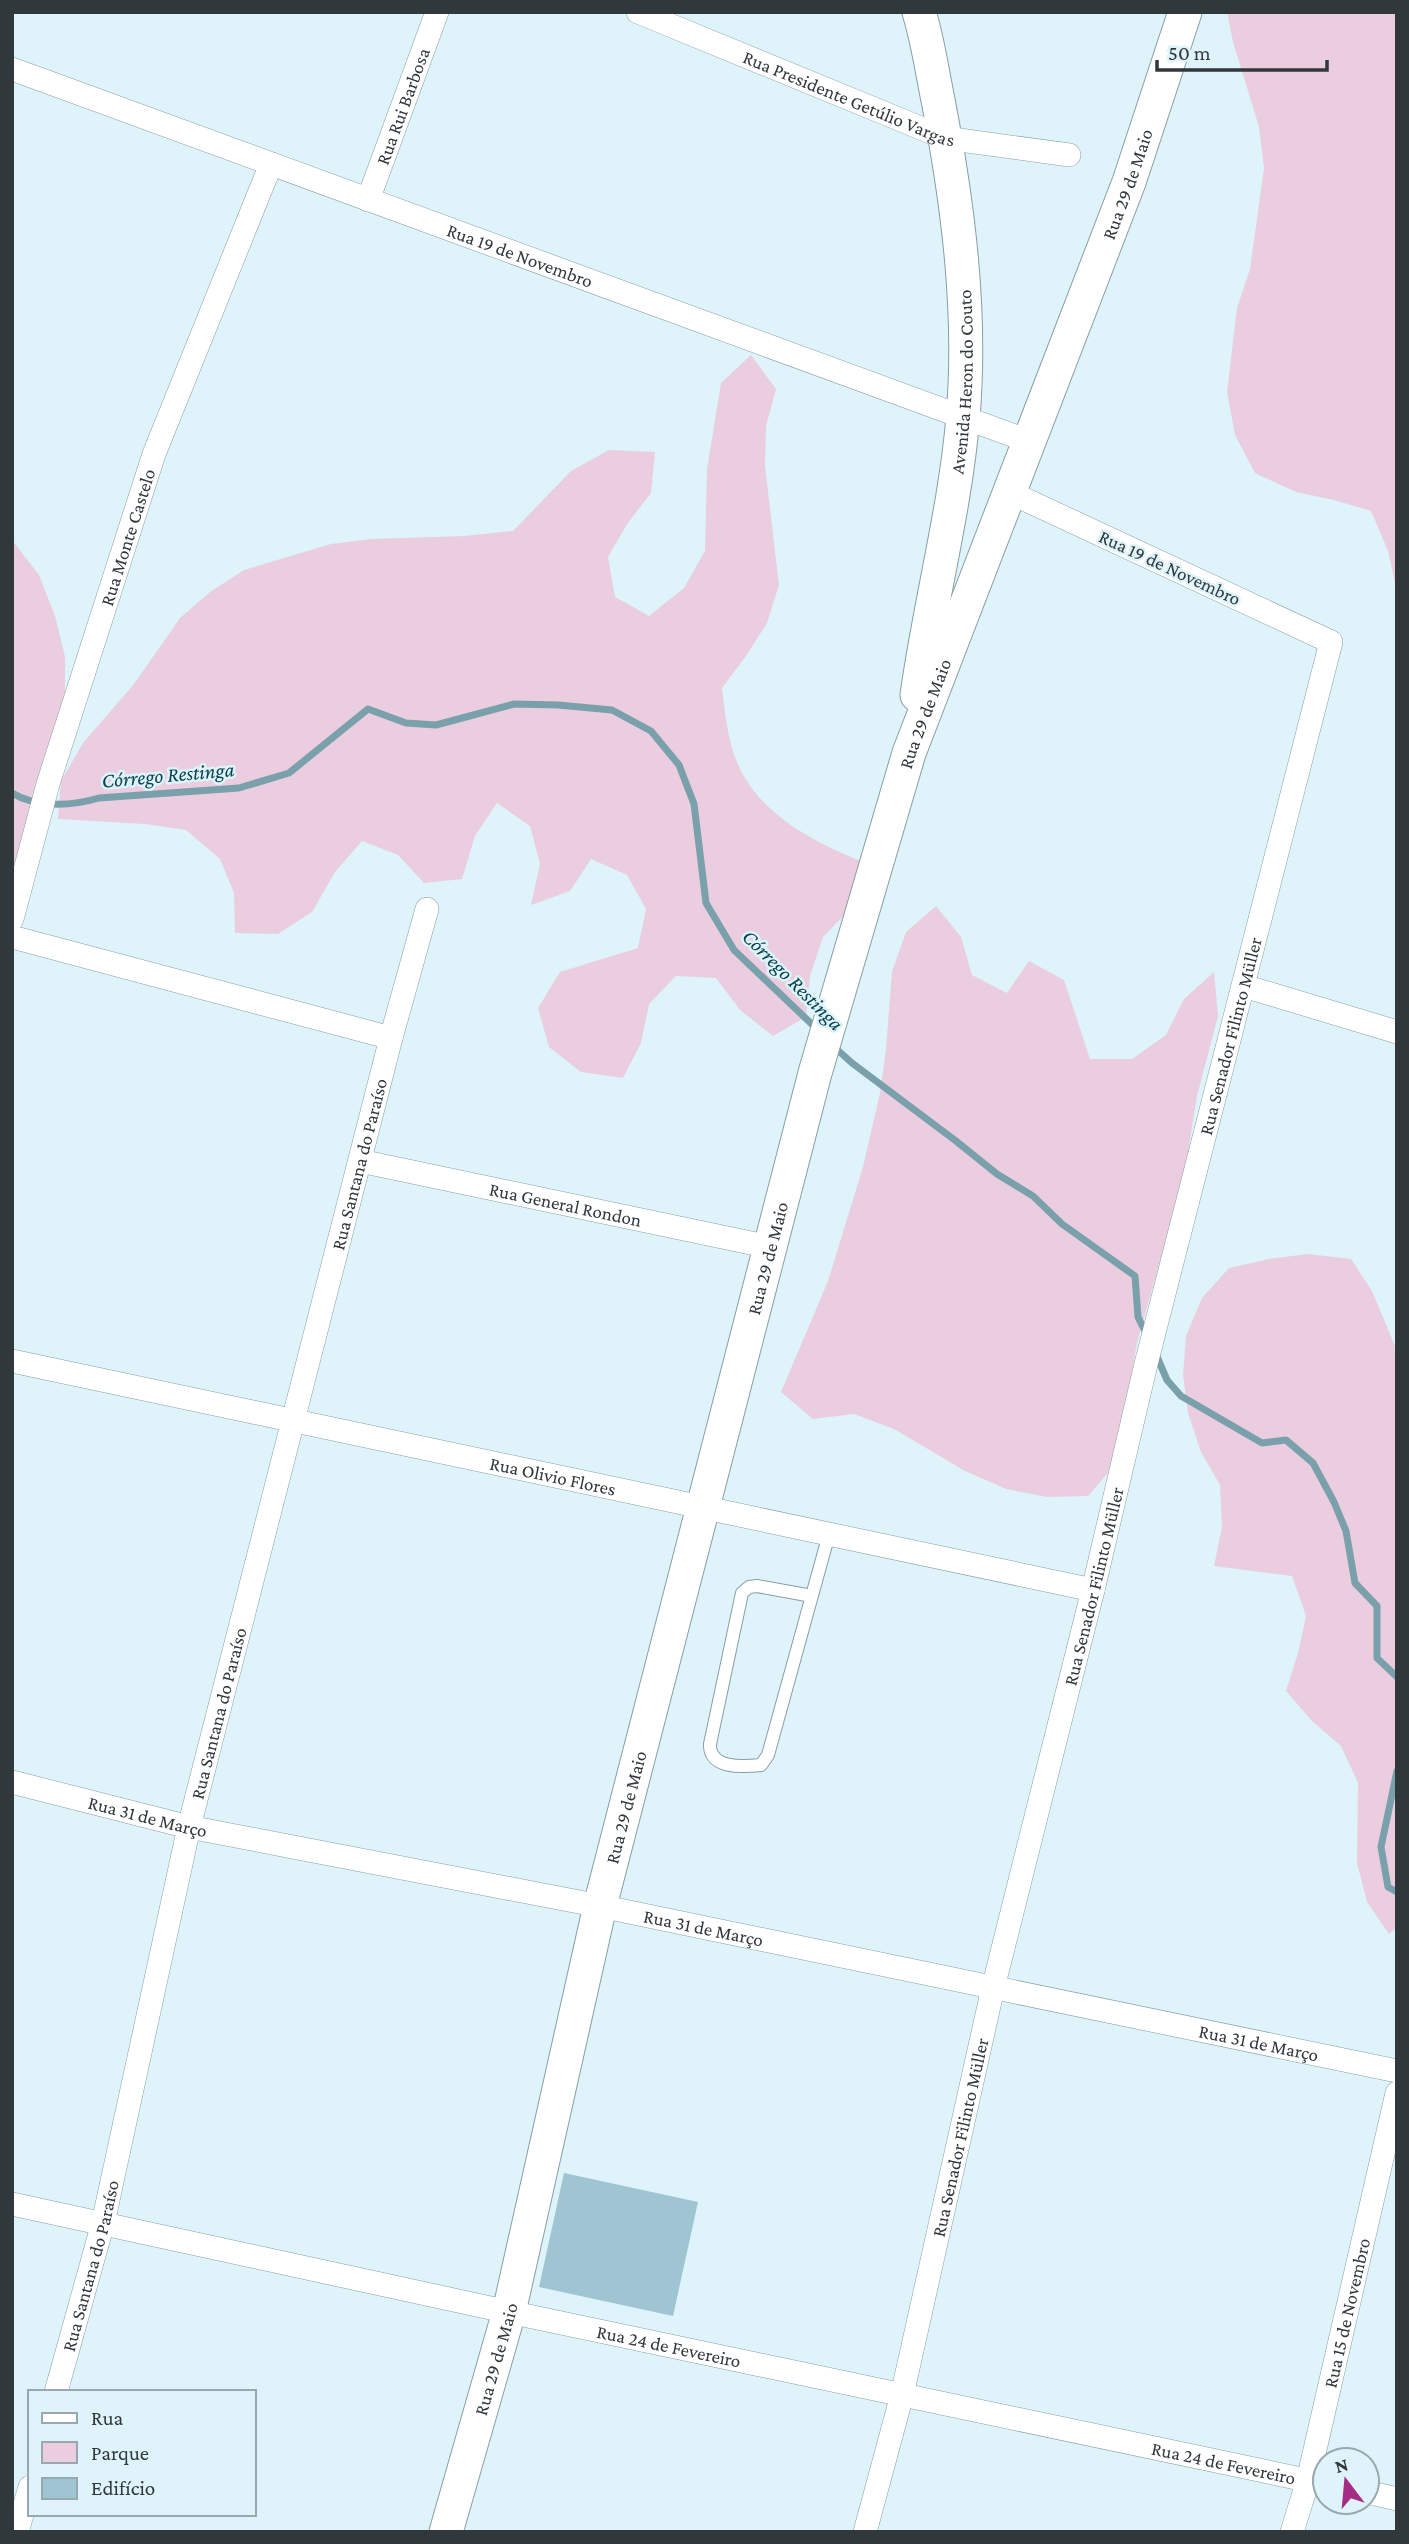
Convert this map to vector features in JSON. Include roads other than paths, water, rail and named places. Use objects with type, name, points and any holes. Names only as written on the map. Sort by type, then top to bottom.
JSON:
[{"type":"main road","name":"Avenida Heron do Couto","points":[[909,753],[923,653],[947,531],[963,417],[965,315],[957,216],[945,138],[919,12]]},
{"type":"main road","name":"Rua 29 de Maio","points":[[446,2532],[509,2312],[600,1906],[832,1014],[909,753],[1129,182],[1185,12]]},
{"type":"street","name":"Rua Rui Barbosa","points":[[368,200],[437,12]]},
{"type":"street","name":"Rua Presidente Getúlio Vargas","points":[[638,12],[945,138],[1069,155]]},
{"type":"street","name":"Rua 19 de Novembro","points":[[12,69],[1028,441]]},
{"type":"street","name":"Rua Monte Castelo","points":[[12,919],[48,784],[154,454],[271,164]]},
{"type":"street","name":"Rua 19 de Novembro","points":[[1009,492],[1331,642]]},
{"type":"street","name":"Rua Senador Filinto Müller","points":[[865,2532],[902,2395],[993,1988],[1093,1590],[1146,1364],[1331,642]]},
{"type":"street","name":"Rua Santana do Paraíso","points":[[57,2390],[103,2223],[190,1827],[391,1038],[427,909]]},
{"type":"street","points":[[12,936],[391,1038]]},
{"type":"street","points":[[1244,986],[1397,1032]]},
{"type":"street","name":"Rua General Rondon","points":[[360,1161],[770,1247]]},
{"type":"street","name":"Rua Olivio Flores","points":[[12,1361],[1093,1590]]},
{"type":"street","name":"Rua 31 de Março","points":[[12,1782],[190,1827],[600,1906],[1397,2071]]},
{"type":"street","name":"Rua 15 de Novembro","points":[[1323,2446],[1397,2093]]},
{"type":"street","name":"Rua 24 de Fevereiro","points":[[12,2204],[1311,2481]]},
{"type":"street","name":"Rua 15 de Novembro","points":[[1292,2532],[1311,2492]]},
{"type":"street","points":[[17,2532],[28,2494]]},
{"type":"lane","points":[[812,1596],[757,1586],[749,1587],[742,1593],[710,1744],[709,1754],[714,1760],[737,1766],[761,1765],[768,1755],[812,1596],[829,1534]]},
{"type":"waterway","name":"Córrego Restinga","points":[[12,793],[32,801],[66,804],[99,798],[239,788],[289,773],[368,709],[406,723],[436,725],[514,704],[612,710],[651,731],[679,765],[694,804],[706,903],[734,950],[819,1031]]},
{"type":"waterway","name":"Córrego Restinga","points":[[832,1045],[997,1174],[1033,1196],[1062,1224],[1135,1276],[1138,1317],[1147,1335]]},
{"type":"waterway","name":"Córrego Restinga","points":[[1155,1352],[1167,1380],[1181,1396],[1262,1443],[1286,1440],[1313,1463],[1346,1531],[1355,1583],[1377,1606],[1377,1658],[1397,1677]]},
{"type":"waterway","name":"Córrego Restinga","points":[[1397,1771],[1381,1847],[1388,1887],[1397,1892]]}]
